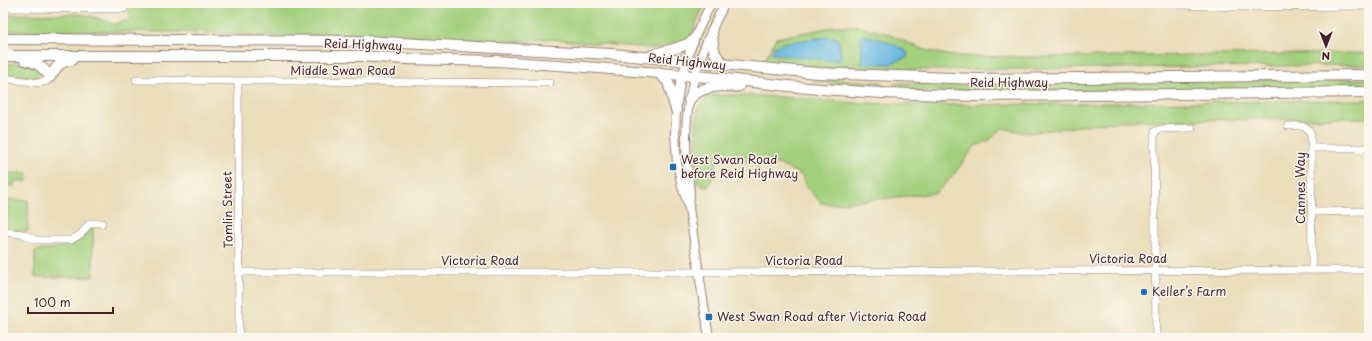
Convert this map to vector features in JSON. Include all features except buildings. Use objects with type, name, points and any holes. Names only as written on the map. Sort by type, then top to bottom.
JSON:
[{"type":"highway","points":[[712,31],[714,53],[718,60],[726,65]]},
{"type":"highway","name":"Reid Highway","points":[[3,39],[365,41],[534,49],[648,57],[818,73],[977,79],[1369,75]]},
{"type":"highway","points":[[648,57],[662,52],[682,48],[693,41]]},
{"type":"highway","name":"Reid Highway","points":[[3,57],[362,56],[405,59],[497,61],[658,72],[807,88],[881,93],[977,96],[1369,92]]},
{"type":"highway","points":[[3,57],[38,64],[44,68],[50,78],[58,65],[64,61],[106,57]]},
{"type":"highway","points":[[658,72],[668,82],[676,110]]},
{"type":"highway","points":[[689,100],[694,94],[705,89],[724,86],[737,87],[751,82]]},
{"type":"main road","points":[[709,338],[689,208],[677,163],[675,134],[676,110],[683,75],[693,41],[711,3]]},
{"type":"main road","points":[[689,208],[691,197],[687,163],[686,136],[689,100],[694,76],[699,62],[725,3]]},
{"type":"street","points":[[1178,3],[1180,5],[1368,5]]},
{"type":"street","points":[[3,8],[124,6]]},
{"type":"street","points":[[3,78],[39,83],[47,81],[50,78]]},
{"type":"street","name":"Middle Swan Road","points":[[136,80],[238,82],[550,82]]},
{"type":"street","name":"Tomlin Street","points":[[238,82],[240,272],[239,338]]},
{"type":"street","name":"Cannes Way","points":[[1288,126],[1303,126],[1310,130],[1311,134],[1312,269]]},
{"type":"street","points":[[1156,338],[1154,270],[1155,131],[1161,129],[1192,128]]},
{"type":"street","points":[[1312,148],[1369,148]]},
{"type":"street","points":[[1312,212],[1369,211]]},
{"type":"street","points":[[3,232],[23,234],[35,240],[71,240],[81,234],[88,225],[92,223],[102,223]]},
{"type":"street","name":"Victoria Road","points":[[240,272],[1369,270]]},
{"type":"green space","points":[[128,3],[705,3],[690,38],[667,48],[648,48],[550,39],[513,42],[391,36],[286,36],[187,32],[3,31],[3,15],[80,14],[114,24],[132,19],[129,14]]},
{"type":"green space","points":[[837,26],[857,26],[886,33],[924,50],[953,56],[1045,57],[1369,53],[1369,65],[927,70],[827,68],[761,63],[767,56],[776,38]]},
{"type":"green space","points":[[20,63],[38,67],[40,74],[37,77],[34,77],[3,74],[3,64]]},
{"type":"green space","points":[[814,78],[882,82],[883,88],[813,82]]},
{"type":"green space","points":[[1369,79],[1369,88],[1119,91],[931,91],[903,90],[894,86],[895,83],[928,82]]},
{"type":"green space","points":[[709,95],[768,96],[856,103],[945,105],[1369,100],[1369,118],[1120,121],[1027,133],[1002,128],[990,140],[975,146],[951,178],[936,193],[831,204],[821,203],[806,186],[802,175],[778,164],[717,159],[715,171],[708,187],[697,183],[696,119],[699,105]]},
{"type":"green space","points":[[3,173],[28,173],[27,181],[14,181],[14,186],[3,186]]},
{"type":"green space","points":[[7,200],[28,200],[28,231],[7,231]]},
{"type":"green space","points":[[93,225],[93,277],[35,277],[35,251],[59,247],[75,242],[86,233],[90,226]]},
{"type":"water","points":[[863,35],[891,43],[907,52],[908,57],[889,64],[859,63],[862,60],[861,37]]},
{"type":"water","points":[[835,37],[838,39],[841,55],[839,61],[772,54],[774,47],[782,43]]},
{"type":"place","name":"West Swan Road before Reid Highway","points":[[673,167]]},
{"type":"place","name":"Keller’s Farm","points":[[1144,292]]},
{"type":"place","name":"West Swan Road after Victoria Road","points":[[709,317]]}]
